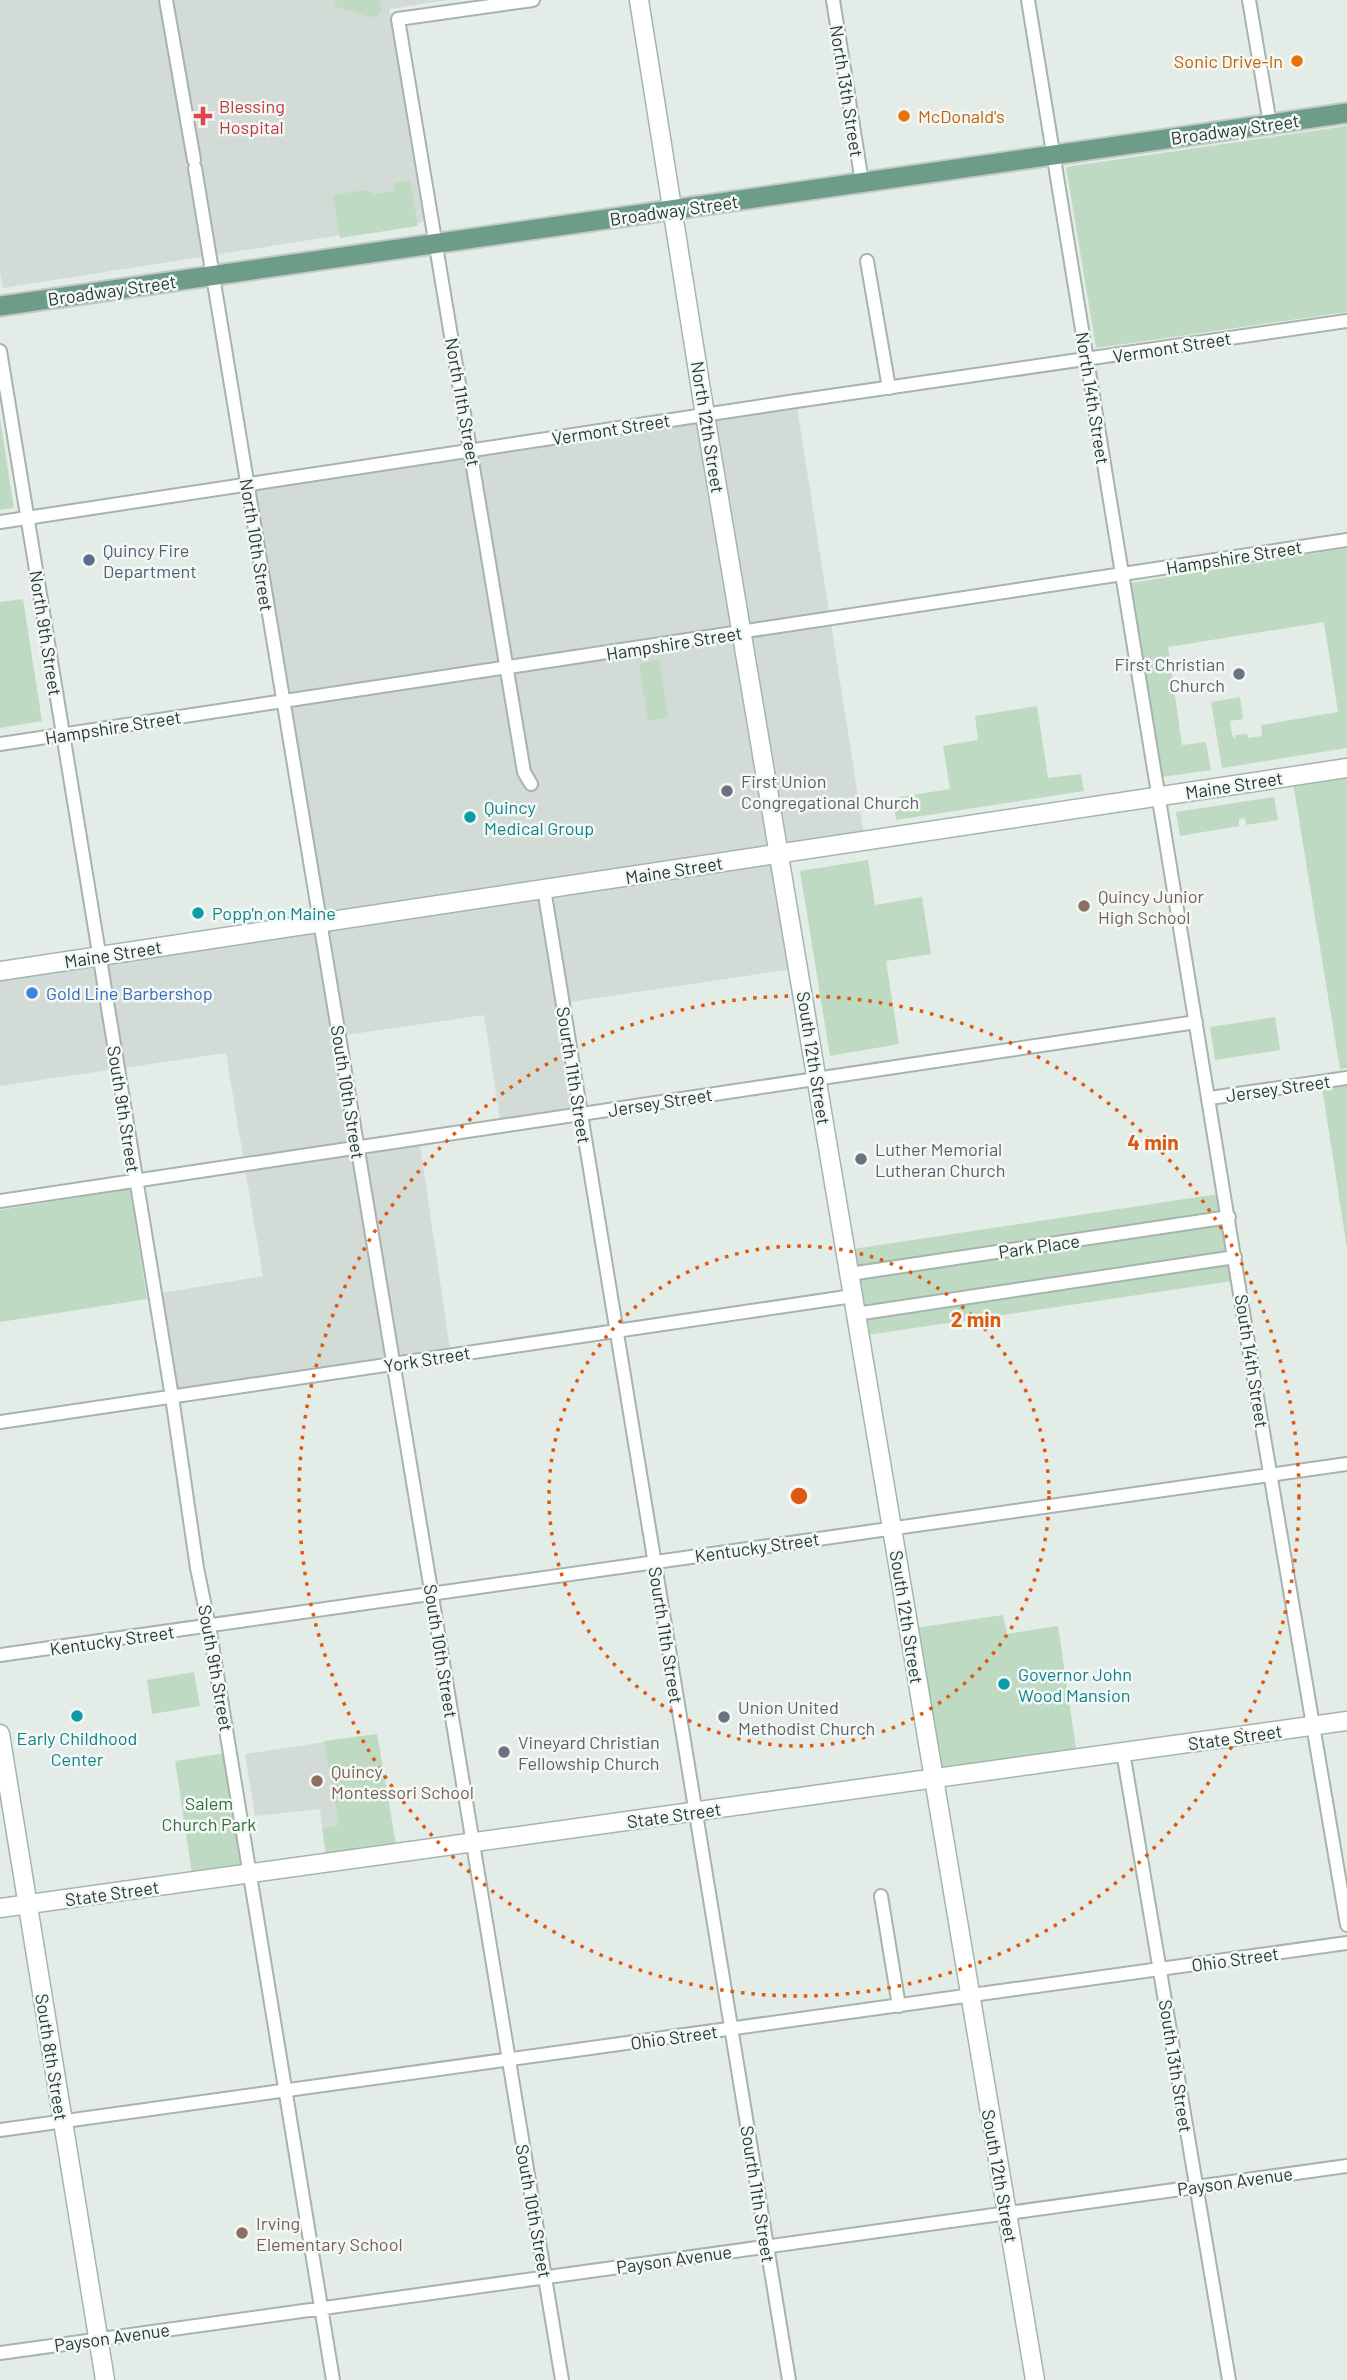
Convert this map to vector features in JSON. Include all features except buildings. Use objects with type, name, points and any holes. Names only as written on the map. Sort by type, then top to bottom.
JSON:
[{"type":"main road","name":"Broadway Street","points":[[0,306],[1347,113]]},
{"type":"street","name":"North 10th Street","points":[[166,0],[320,923]]},
{"type":"street","name":"North 11th Street","points":[[531,784],[524,772],[398,19],[533,0]]},
{"type":"street","name":"North 12th Street","points":[[639,0],[705,415],[780,854]]},
{"type":"street","name":"North 13th Street","points":[[833,0],[862,182]]},
{"type":"street","name":"North 14th Street","points":[[1028,0],[1159,796]]},
{"type":"street","points":[[1249,0],[1270,124]]},
{"type":"street","points":[[867,261],[888,388]]},
{"type":"street","name":"Vermont Street","points":[[0,522],[1347,321]]},
{"type":"street","name":"North 9th Street","points":[[0,351],[99,956]]},
{"type":"street","name":"Hampshire Street","points":[[0,744],[1347,540]]},
{"type":"street","name":"Maine Street","points":[[0,971],[1347,768]]},
{"type":"street","name":"South 14th Street","points":[[1159,796],[1347,1925]]},
{"type":"street","name":"South 12th Street","points":[[780,854],[1035,2380]]},
{"type":"street","name":"Sourth 11th Street","points":[[544,889],[789,2380]]},
{"type":"street","name":"South 10th Street","points":[[320,923],[562,2380]]},
{"type":"street","name":"South 9th Street","points":[[99,956],[172,1397],[197,1568],[209,1626],[333,2380]]},
{"type":"street","name":"Jersey Street","points":[[0,1201],[1196,1022]]},
{"type":"street","name":"Jersey Street","points":[[1210,1098],[1347,1078]]},
{"type":"street","name":"Park Place","points":[[850,1274],[1229,1217]]},
{"type":"street","points":[[855,1305],[1235,1257]]},
{"type":"street","name":"York Street","points":[[0,1422],[616,1331],[855,1305]]},
{"type":"street","name":"Kentucky Street","points":[[0,1655],[1347,1464]]},
{"type":"street","name":"State Street","points":[[0,1908],[1347,1721]]},
{"type":"street","name":"South 8th Street","points":[[0,1734],[105,2380]]},
{"type":"street","name":"South 13th Street","points":[[1124,1752],[1229,2380]]},
{"type":"street","points":[[881,1896],[899,2006]]},
{"type":"street","name":"Ohio Street","points":[[0,2130],[1347,1943]]},
{"type":"street","name":"Payson Avenue","points":[[0,2353],[1347,2166]]},
{"type":"shaded area","name":"Blessing Hospital","points":[[0,0],[447,0],[389,9],[424,222],[3,288],[0,272]]},
{"type":"shaded area","points":[[796,401],[865,841],[780,854],[799,968],[563,1003],[581,1114],[501,1126],[484,1015],[339,1036],[357,1147],[419,1138],[451,1356],[172,1397],[155,1294],[263,1276],[226,1053],[0,1086],[0,971],[320,922],[247,484]]},
{"type":"shaded area","name":"Quincy Montessori School","points":[[377,1734],[396,1845],[326,1855],[320,1809],[255,1816],[245,1754]]},
{"type":"green space","points":[[335,0],[379,0],[381,10],[377,16],[370,17],[334,6]]},
{"type":"green space","points":[[1347,126],[1347,312],[1096,348],[1066,167]]},
{"type":"green space","points":[[410,180],[418,226],[340,238],[333,195],[365,190],[375,194],[394,191],[394,183]]},
{"type":"green space","points":[[0,419],[14,508],[0,510]]},
{"type":"green space","points":[[1347,548],[1347,748],[1222,768],[1211,702],[1240,697],[1243,719],[1230,721],[1235,739],[1236,735],[1247,734],[1248,738],[1262,736],[1261,725],[1338,712],[1324,622],[1168,647],[1182,745],[1206,742],[1211,770],[1162,777],[1131,583]]},
{"type":"green space","points":[[23,599],[42,721],[0,728],[0,602]]},
{"type":"green space","points":[[659,660],[668,717],[648,721],[639,664]]},
{"type":"green space","points":[[1037,706],[1048,778],[1081,774],[1084,791],[896,820],[893,798],[950,789],[943,746],[978,740],[975,716]]},
{"type":"green space","points":[[1347,768],[1347,1068],[1340,1069],[1292,777]]},
{"type":"green space","points":[[1274,797],[1278,820],[1246,825],[1245,818],[1239,819],[1239,826],[1180,836],[1176,812]]},
{"type":"green space","points":[[868,860],[875,905],[922,897],[931,954],[886,961],[899,1044],[830,1056],[800,871]]},
{"type":"green space","points":[[1275,1017],[1280,1050],[1215,1060],[1210,1027]]},
{"type":"green space","points":[[1347,1083],[1347,1248],[1322,1087]]},
{"type":"green space","points":[[130,1189],[147,1299],[0,1322],[0,1210]]},
{"type":"green space","points":[[1225,1193],[1239,1280],[860,1336],[846,1250]]},
{"type":"green space","points":[[1003,1615],[1007,1634],[1058,1626],[1077,1755],[937,1776],[915,1628]]},
{"type":"green space","points":[[194,1672],[200,1706],[152,1714],[147,1680]]},
{"type":"green space","name":"Quincy Montessori School","points":[[377,1734],[396,1845],[326,1855],[322,1829],[339,1825],[324,1741]]},
{"type":"green space","name":"Salem Church Park","points":[[225,1753],[242,1866],[192,1874],[175,1761]]},
{"type":"place","name":"Sonic Drive-In","points":[[1297,61]]},
{"type":"place","name":"Blessing Hospital","points":[[203,116]]},
{"type":"place","name":"McDonald's","points":[[904,116]]},
{"type":"place","name":"Quincy Fire Department","points":[[89,560]]},
{"type":"place","name":"First Christian Church","points":[[1239,674]]},
{"type":"place","name":"First Union Congregational Church","points":[[727,791]]},
{"type":"place","name":"Quincy Medical Group","points":[[470,817]]},
{"type":"place","name":"Quincy Junior High School","points":[[1084,906]]},
{"type":"place","name":"Popp'n on Maine","points":[[198,913]]},
{"type":"place","name":"Gold Line Barbershop","points":[[32,993]]},
{"type":"place","name":"Luther Memorial Lutheran Church","points":[[861,1159]]},
{"type":"place","name":"Governor John Wood Mansion","points":[[1004,1684]]},
{"type":"place","name":"Early Childhood Center","points":[[77,1716]]},
{"type":"place","name":"Union United Methodist Church","points":[[724,1717]]},
{"type":"place","name":"Vineyard Christian Fellowship Church","points":[[504,1752]]},
{"type":"place","name":"Quincy Montessori School","points":[[317,1781]]},
{"type":"place","name":"Irving Elementary School","points":[[242,2233]]}]
